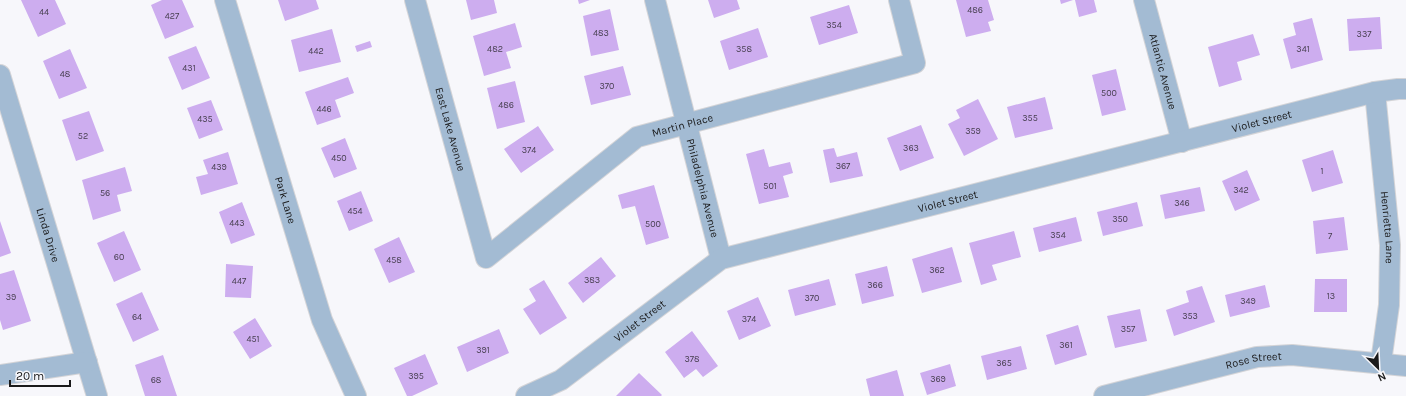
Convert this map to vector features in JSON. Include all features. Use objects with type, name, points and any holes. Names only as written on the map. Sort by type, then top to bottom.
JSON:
[{"type":"street","name":"Park Lane","points":[[225,0],[322,320],[356,396]]},
{"type":"street","name":"East Lake Avenue","points":[[415,0],[486,258]]},
{"type":"street","name":"Philadelphia Avenue","points":[[655,0],[721,259]]},
{"type":"street","name":"Martin Place","points":[[486,258],[637,137],[915,63],[899,0]]},
{"type":"street","name":"Atlantic Avenue","points":[[1151,1],[1182,142]]},
{"type":"street","name":"Linda Drive","points":[[0,75],[97,396]]},
{"type":"street","name":"Violet Street","points":[[526,396],[561,380],[721,259],[1375,92],[1398,88],[1406,89]]},
{"type":"street","name":"Henrietta Lane","points":[[1375,92],[1390,245],[1389,305],[1381,362]]},
{"type":"street","name":"Rose Street","points":[[1114,395],[1257,357],[1292,355],[1381,362],[1406,366]]},
{"type":"street","points":[[0,375],[87,362]]},
{"type":"building","points":[[21,0],[55,0],[66,24],[38,37]]},
{"type":"building","points":[[162,0],[182,0],[194,27],[165,39],[151,5]]},
{"type":"building","points":[[278,0],[316,0],[319,9],[285,21]]},
{"type":"building","points":[[466,0],[494,0],[497,13],[471,20]]},
{"type":"building","points":[[578,0],[590,0],[579,4]]},
{"type":"building","points":[[708,0],[737,0],[740,9],[714,18]]},
{"type":"building","points":[[956,0],[988,0],[994,20],[988,22],[991,31],[966,37]]},
{"type":"building","points":[[1060,0],[1073,0],[1061,4]]},
{"type":"building","points":[[1075,0],[1094,0],[1097,12],[1079,17]]},
{"type":"building","points":[[849,5],[858,33],[819,45],[810,17]]},
{"type":"building","points":[[610,9],[619,50],[591,56],[583,16]]},
{"type":"building","points":[[1380,17],[1382,49],[1349,51],[1347,19]]},
{"type":"building","points":[[1312,18],[1323,60],[1291,69],[1283,39],[1296,35],[1293,23]]},
{"type":"building","points":[[515,23],[522,47],[506,52],[511,68],[484,76],[473,36]]},
{"type":"building","points":[[758,28],[768,57],[729,70],[720,41]]},
{"type":"building","points":[[332,29],[341,62],[299,72],[291,40]]},
{"type":"building","points":[[1253,34],[1260,55],[1237,62],[1242,80],[1219,87],[1208,47]]},
{"type":"building","points":[[370,41],[372,47],[357,52],[355,46]]},
{"type":"building","points":[[196,46],[210,78],[182,90],[168,57]]},
{"type":"building","points":[[70,49],[87,88],[59,99],[43,61]]},
{"type":"building","points":[[623,66],[631,95],[591,105],[584,76]]},
{"type":"building","points":[[1116,69],[1126,110],[1102,116],[1092,75]]},
{"type":"building","points":[[348,77],[354,93],[335,100],[341,117],[317,125],[305,92]]},
{"type":"building","points":[[515,81],[525,122],[497,129],[487,88]]},
{"type":"building","points":[[1045,97],[1053,129],[1015,138],[1007,107]]},
{"type":"building","points":[[978,99],[998,139],[964,156],[948,124],[960,118],[956,110]]},
{"type":"building","points":[[211,100],[223,130],[199,139],[187,108]]},
{"type":"building","points":[[89,111],[104,151],[76,161],[62,120]]},
{"type":"building","points":[[921,125],[934,158],[900,171],[887,138]]},
{"type":"building","points":[[538,126],[554,150],[521,173],[504,149]]},
{"type":"building","points":[[345,138],[357,169],[334,178],[321,148]]},
{"type":"building","points":[[834,148],[837,157],[857,152],[863,176],[830,183],[823,150]]},
{"type":"building","points":[[764,149],[769,167],[790,162],[793,173],[783,176],[789,197],[759,204],[746,154]]},
{"type":"building","points":[[1333,150],[1343,183],[1312,192],[1302,160]]},
{"type":"building","points":[[228,152],[238,184],[201,195],[196,177],[208,174],[203,160]]},
{"type":"building","points":[[125,167],[132,191],[117,195],[121,211],[93,220],[82,180]]},
{"type":"building","points":[[1247,170],[1260,200],[1235,211],[1222,181]]},
{"type":"building","points":[[654,185],[669,238],[646,245],[635,206],[622,209],[618,195]]},
{"type":"building","points":[[1200,187],[1205,211],[1165,219],[1160,195]]},
{"type":"building","points":[[361,191],[373,221],[349,231],[337,201]]},
{"type":"building","points":[[242,202],[255,235],[231,244],[219,212]]},
{"type":"building","points":[[1137,202],[1143,226],[1103,236],[1097,212]]},
{"type":"building","points":[[1076,217],[1082,241],[1039,252],[1033,228]]},
{"type":"building","points":[[1344,217],[1348,250],[1316,254],[1313,221]]},
{"type":"building","points":[[0,221],[11,253],[0,257]]},
{"type":"building","points":[[124,231],[141,270],[114,282],[97,243]]},
{"type":"building","points":[[1014,231],[1021,257],[992,265],[997,280],[981,285],[969,243]]},
{"type":"building","points":[[399,237],[415,272],[389,283],[374,249]]},
{"type":"building","points":[[952,247],[962,282],[922,293],[912,259]]},
{"type":"building","points":[[601,257],[616,276],[583,303],[568,283]]},
{"type":"building","points":[[226,264],[253,266],[251,298],[225,297]]},
{"type":"building","points":[[887,266],[894,296],[862,304],[855,274]]},
{"type":"building","points":[[14,270],[31,321],[3,330],[0,320],[0,274]]},
{"type":"building","points":[[829,279],[836,305],[795,316],[788,290]]},
{"type":"building","points":[[1315,279],[1347,279],[1347,312],[1314,312]]},
{"type":"building","points":[[544,280],[567,318],[540,335],[523,309],[536,301],[529,289]]},
{"type":"building","points":[[1265,285],[1270,307],[1230,317],[1225,295]]},
{"type":"building","points":[[1202,286],[1215,322],[1174,336],[1166,310],[1189,302],[1186,291]]},
{"type":"building","points":[[142,292],[159,330],[133,342],[116,304]]},
{"type":"building","points":[[758,297],[771,326],[739,340],[727,311]]},
{"type":"building","points":[[1140,309],[1147,341],[1115,348],[1107,316]]},
{"type":"building","points":[[255,318],[272,346],[250,359],[233,332]]},
{"type":"building","points":[[1078,325],[1087,355],[1055,365],[1046,335]]},
{"type":"building","points":[[499,329],[509,353],[467,372],[457,347]]},
{"type":"building","points":[[692,331],[718,366],[703,377],[696,369],[684,378],[665,352]]},
{"type":"building","points":[[1021,346],[1027,369],[987,380],[981,356]]},
{"type":"building","points":[[425,354],[438,384],[412,396],[407,396],[394,368]]},
{"type":"building","points":[[163,355],[177,396],[145,396],[135,365]]},
{"type":"building","points":[[950,364],[956,386],[927,395],[920,373]]},
{"type":"building","points":[[897,370],[904,396],[870,396],[866,379]]},
{"type":"building","points":[[639,373],[662,395],[616,396]]}]
